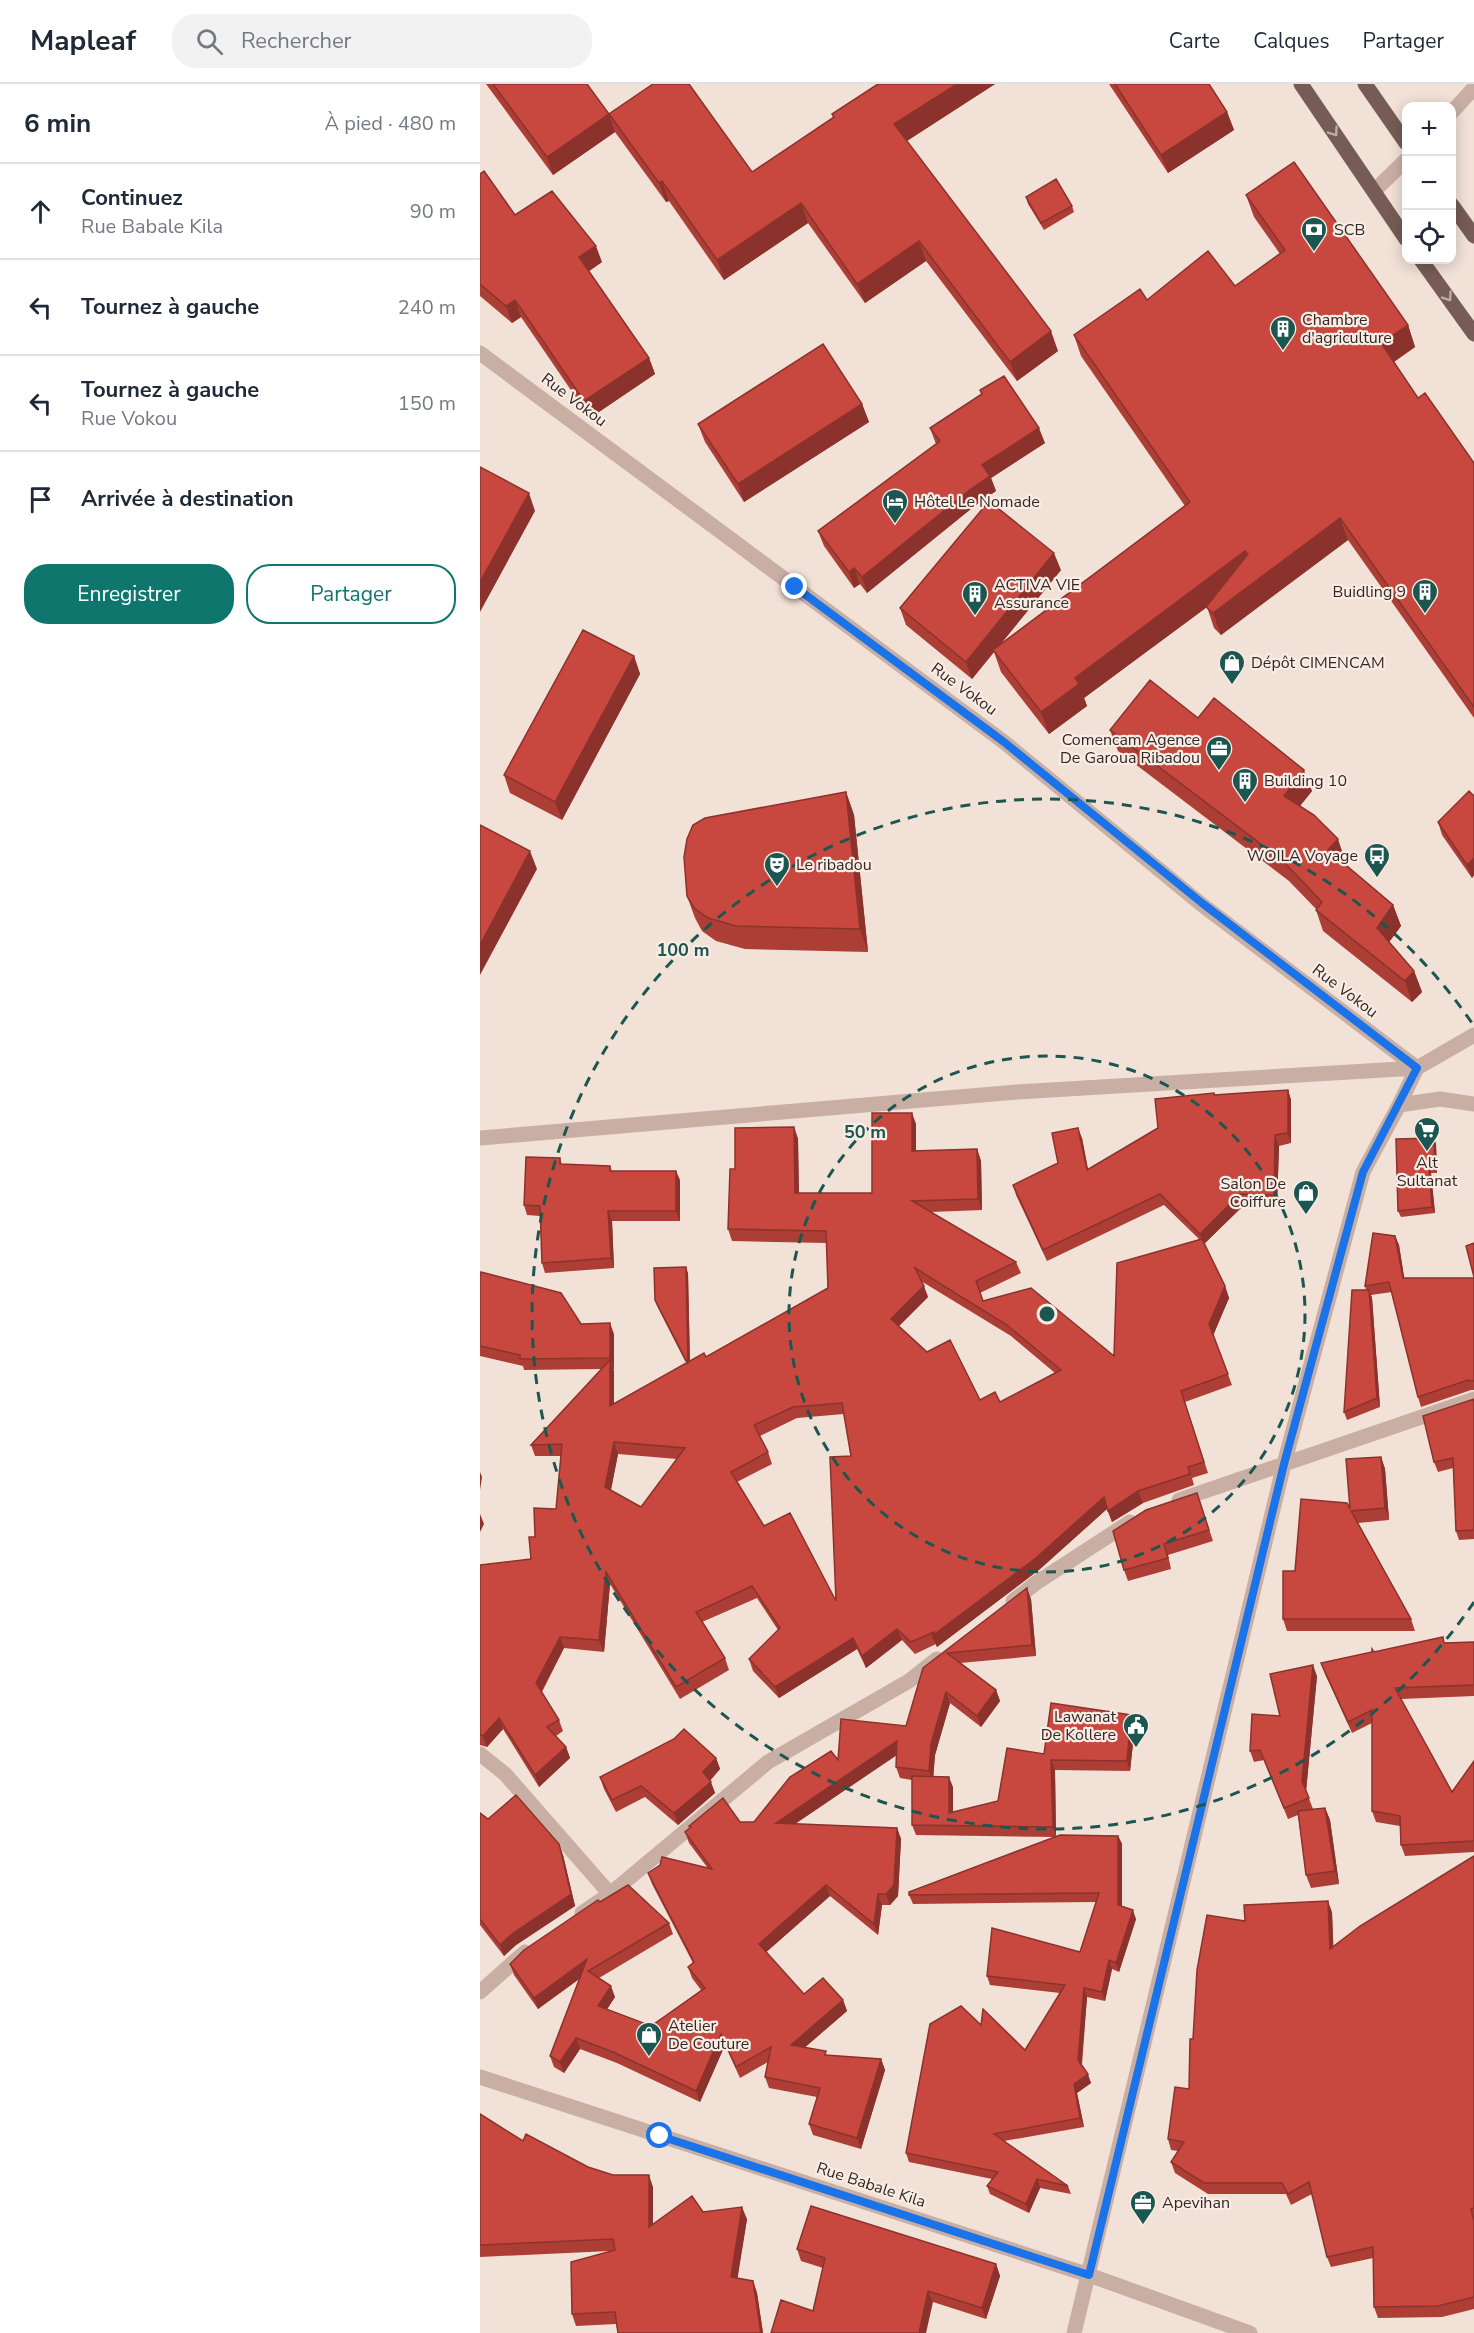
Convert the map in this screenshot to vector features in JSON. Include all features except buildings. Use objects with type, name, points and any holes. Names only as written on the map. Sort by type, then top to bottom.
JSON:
[{"type":"main road","points":[[1301,84],[1402,232]]},
{"type":"main road","points":[[1365,84],[1402,136]]},
{"type":"main road","points":[[1456,210],[1474,236]]},
{"type":"main road","points":[[1424,264],[1474,334]]},
{"type":"street","points":[[1456,107],[1474,87]]},
{"type":"street","points":[[1374,190],[1402,165]]},
{"type":"street","name":"Rue Vokou","points":[[480,352],[1004,742],[1202,903],[1417,1068]]},
{"type":"street","points":[[480,1138],[1017,1092],[1417,1068],[1474,1035]]},
{"type":"street","points":[[1074,2333],[1284,1464],[1363,1172],[1417,1068]]},
{"type":"street","points":[[1399,1105],[1440,1099],[1474,1104]]},
{"type":"street","points":[[1167,1504],[1474,1399]]},
{"type":"street","points":[[1000,1611],[1036,1583],[1146,1512]]},
{"type":"street","points":[[571,1920],[610,1894],[768,1762],[909,1681],[946,1653]]},
{"type":"street","points":[[480,1754],[505,1774],[610,1894]]},
{"type":"street","points":[[480,1992],[522,1953],[542,1940]]},
{"type":"street","name":"Rue Babale Kila","points":[[480,2077],[1089,2275],[1250,2333]]},
{"type":"place","name":"SCB","points":[[1314,253]]},
{"type":"place","name":"Chambre d'agriculture","points":[[1283,352]]},
{"type":"place","name":"Hôtel Le Nomade","points":[[895,525]]},
{"type":"place","name":"Buidling 9","points":[[1425,615]]},
{"type":"place","name":"ACTIVA VIE Assurance","points":[[975,617]]},
{"type":"place","name":"Dépôt CIMENCAM","points":[[1232,686]]},
{"type":"place","name":"Comencam Agence De Garoua Ribadou","points":[[1219,772]]},
{"type":"place","name":"Building 10","points":[[1245,804]]},
{"type":"place","name":"WOILA Voyage","points":[[1377,879]]},
{"type":"place","name":"Le ribadou","points":[[777,888]]},
{"type":"place","name":"Alt Sultanat","points":[[1427,1153]]},
{"type":"place","name":"Salon De Coiffure","points":[[1306,1216]]},
{"type":"place","name":"Lawanat De Kollere","points":[[1136,1749]]},
{"type":"place","name":"Atelier De Couture","points":[[649,2058]]},
{"type":"place","name":"Apevihan","points":[[1143,2226]]},
{"type":"route","points":[[660,2136],[1089,2275],[1284,1464],[1357,1194],[1363,1172],[1417,1068],[1202,903],[1004,742],[795,587]]}]
